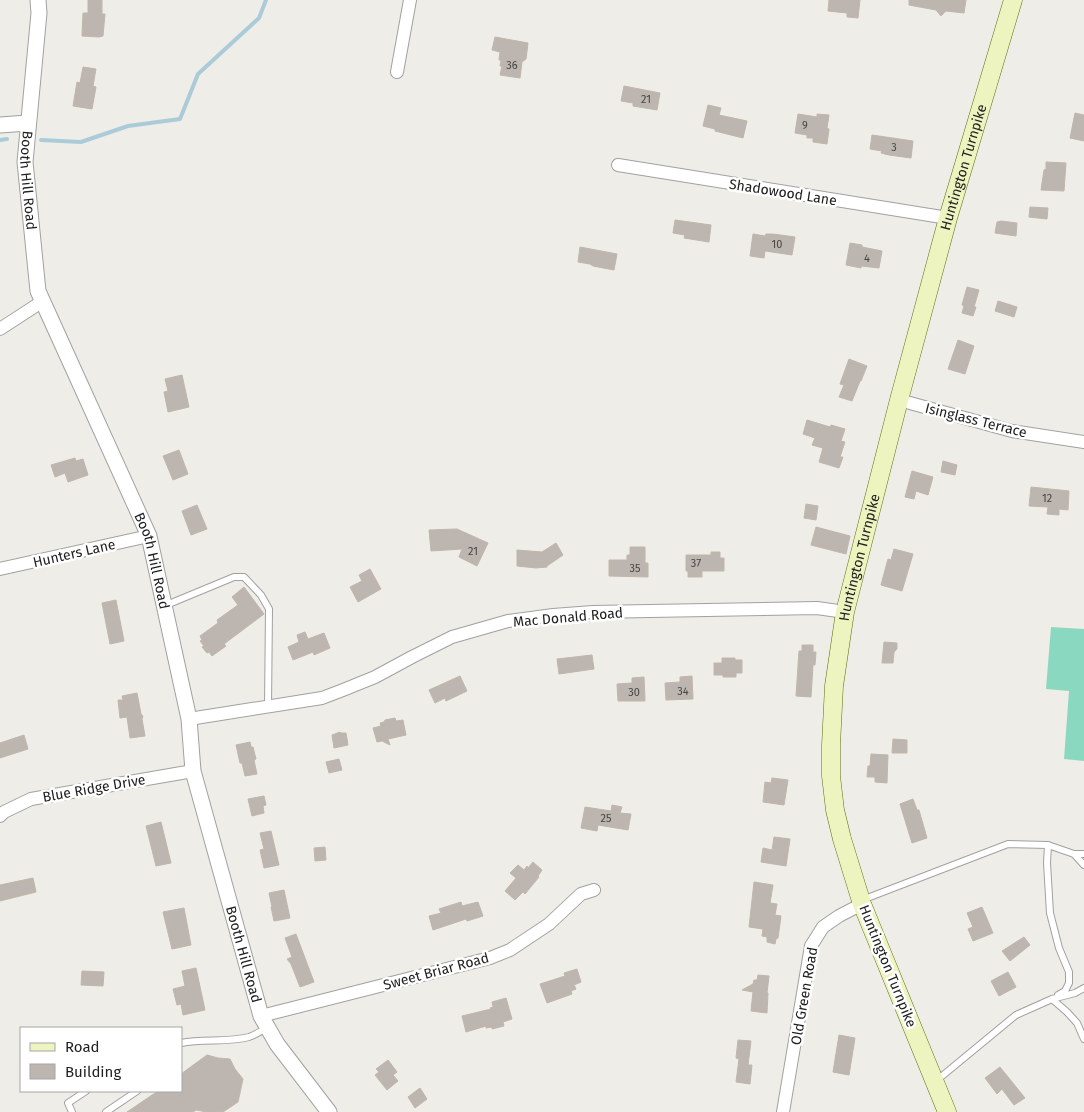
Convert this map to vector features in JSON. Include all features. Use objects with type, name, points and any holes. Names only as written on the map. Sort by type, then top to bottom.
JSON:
[{"type":"main road","name":"Huntington Turnpike","points":[[948,1112],[862,902],[835,810],[830,776],[830,745],[834,686],[845,612],[948,218],[1013,0]]},
{"type":"street","name":"Booth Hill Road","points":[[38,0],[26,162],[38,291],[149,536],[188,719],[193,771],[264,1022],[326,1110]]},
{"type":"street","points":[[396,72],[410,0]]},
{"type":"street","points":[[0,125],[28,124]]},
{"type":"street","name":"Shadowood Lane","points":[[618,165],[948,218]]},
{"type":"street","points":[[0,329],[43,302]]},
{"type":"street","name":"Isinglass Terrace","points":[[899,400],[1012,431],[1084,442]]},
{"type":"street","name":"Hunters Lane","points":[[0,570],[149,536]]},
{"type":"street","name":"Mac Donald Road","points":[[188,719],[322,698],[375,677],[452,637],[514,620],[603,612],[817,608],[845,612]]},
{"type":"street","name":"Blue Ridge Drive","points":[[0,816],[4,812],[32,799],[193,771]]},
{"type":"street","name":"Sweet Briar Road","points":[[264,1022],[490,958],[510,950],[549,924],[581,894],[594,890]]},
{"type":"street","name":"Old Green Road","points":[[783,1112],[811,946],[824,927],[862,902]]},
{"type":"lane","points":[[164,606],[234,577],[244,577],[262,595],[269,609],[268,706]]},
{"type":"lane","points":[[862,902],[1008,844],[1048,845],[1074,854],[1084,854]]},
{"type":"lane","points":[[935,1081],[1016,1015],[1052,999],[1065,991],[1069,984],[1069,972],[1059,948],[1050,913],[1047,863],[1048,845]]},
{"type":"lane","points":[[1074,854],[1084,865]]},
{"type":"lane","points":[[1052,999],[1075,993],[1084,988]]},
{"type":"lane","points":[[1052,999],[1072,1017],[1084,1039]]},
{"type":"lane","points":[[182,1043],[250,1037],[264,1022]]},
{"type":"lane","points":[[72,1112],[68,1103],[84,1092]]},
{"type":"lane","points":[[106,1112],[136,1092]]},
{"type":"green space","points":[[1051,627],[1084,629],[1084,761],[1064,759],[1069,691],[1046,689]]},
{"type":"building","points":[[88,0],[102,0],[102,14],[105,14],[103,36],[82,36],[83,13],[88,13]]},
{"type":"building","points":[[829,0],[860,0],[858,18],[847,17],[847,13],[828,11]]},
{"type":"building","points":[[909,0],[966,0],[964,13],[946,11],[941,16],[936,10],[909,5]]},
{"type":"building","points":[[495,37],[528,43],[526,59],[522,62],[520,78],[500,75],[502,66],[500,66],[501,60],[499,60],[500,52],[492,50]]},
{"type":"building","points":[[83,67],[96,69],[93,86],[96,87],[92,109],[73,106],[77,82],[80,83]]},
{"type":"building","points":[[624,86],[660,93],[657,110],[633,106],[633,103],[621,101]]},
{"type":"building","points":[[708,105],[721,108],[719,115],[747,121],[743,138],[703,126]]},
{"type":"building","points":[[1075,113],[1084,115],[1084,141],[1070,138]]},
{"type":"building","points":[[798,114],[817,117],[817,114],[829,115],[827,144],[813,142],[813,138],[807,138],[807,135],[795,133]]},
{"type":"building","points":[[872,135],[913,141],[911,158],[889,155],[881,153],[882,151],[870,149]]},
{"type":"building","points":[[1046,162],[1066,163],[1064,191],[1041,190]]},
{"type":"building","points":[[1030,207],[1048,208],[1047,219],[1029,217]]},
{"type":"building","points":[[675,220],[711,225],[709,242],[684,238],[685,235],[673,233]]},
{"type":"building","points":[[997,222],[1017,223],[1016,236],[995,233]]},
{"type":"building","points":[[753,234],[795,237],[792,255],[765,251],[764,258],[750,256]]},
{"type":"building","points":[[850,243],[882,251],[879,268],[861,266],[861,268],[846,265]]},
{"type":"building","points":[[580,247],[617,254],[614,270],[578,262]]},
{"type":"building","points":[[967,287],[979,290],[973,316],[962,313],[964,306],[962,305]]},
{"type":"building","points":[[998,301],[1017,307],[1014,317],[995,311]]},
{"type":"building","points":[[958,340],[974,346],[965,374],[948,369]]},
{"type":"building","points":[[849,359],[867,366],[852,401],[839,397],[844,385],[840,384]]},
{"type":"building","points":[[182,375],[189,407],[168,412],[164,392],[168,391],[165,379]]},
{"type":"building","points":[[807,420],[830,427],[831,425],[845,429],[841,441],[845,442],[840,457],[843,457],[839,468],[819,462],[823,448],[812,445],[815,438],[803,434]]},
{"type":"building","points":[[179,450],[188,474],[173,480],[163,456]]},
{"type":"building","points":[[75,458],[76,461],[83,459],[88,475],[68,482],[65,473],[55,477],[51,465]]},
{"type":"building","points":[[943,461],[957,465],[955,475],[941,472]]},
{"type":"building","points":[[912,471],[933,477],[928,495],[916,491],[914,499],[905,497]]},
{"type":"building","points":[[1031,487],[1069,491],[1068,510],[1059,509],[1059,515],[1047,514],[1048,507],[1029,506]]},
{"type":"building","points":[[806,504],[818,506],[816,520],[804,518]]},
{"type":"building","points":[[197,505],[207,529],[191,535],[182,511]]},
{"type":"building","points":[[816,527],[850,536],[846,554],[811,545]]},
{"type":"building","points":[[457,529],[488,543],[477,566],[459,557],[462,549],[431,551],[429,530]]},
{"type":"building","points":[[556,543],[563,555],[547,567],[517,566],[517,550],[542,552]]},
{"type":"building","points":[[630,547],[645,547],[645,563],[648,563],[648,577],[609,576],[609,560],[627,560],[627,555],[630,555]]},
{"type":"building","points":[[894,549],[913,554],[902,591],[881,585],[888,559],[891,560]]},
{"type":"building","points":[[711,552],[720,552],[720,558],[724,558],[724,571],[702,571],[702,577],[688,577],[686,555],[711,555]]},
{"type":"building","points":[[370,569],[381,589],[358,602],[350,587],[362,581],[359,575]]},
{"type":"building","points":[[244,587],[264,614],[224,644],[226,646],[212,656],[202,647],[204,646],[200,641],[202,640],[200,636],[218,623],[217,620],[238,605],[232,597]]},
{"type":"building","points":[[116,600],[124,641],[110,644],[102,603]]},
{"type":"building","points":[[305,632],[308,639],[324,633],[330,648],[314,655],[313,652],[293,660],[288,647],[299,642],[297,635]]},
{"type":"building","points":[[884,642],[897,643],[893,663],[882,663]]},
{"type":"building","points":[[802,645],[813,645],[813,652],[816,652],[815,665],[813,665],[811,697],[796,696],[799,651],[802,651]]},
{"type":"building","points":[[592,655],[594,669],[559,674],[557,659]]},
{"type":"building","points":[[722,658],[742,660],[742,673],[736,673],[736,677],[714,675],[714,663],[722,663]]},
{"type":"building","points":[[460,676],[467,691],[446,701],[445,698],[435,703],[429,690]]},
{"type":"building","points":[[692,676],[693,699],[666,700],[665,683],[680,682],[680,677]]},
{"type":"building","points":[[644,677],[645,701],[618,701],[617,684],[632,683],[632,678]]},
{"type":"building","points":[[137,693],[143,716],[145,736],[130,738],[127,717],[120,718],[118,700],[123,700],[122,696]]},
{"type":"building","points":[[395,718],[396,721],[403,720],[406,735],[388,739],[390,745],[382,741],[377,742],[373,728],[381,726],[380,723],[385,720]]},
{"type":"building","points":[[340,732],[346,733],[348,745],[334,748],[332,735]]},
{"type":"building","points":[[24,735],[28,749],[0,758],[0,743]]},
{"type":"building","points":[[893,739],[907,740],[907,753],[892,753]]},
{"type":"building","points":[[250,742],[256,759],[254,760],[257,774],[245,776],[236,745]]},
{"type":"building","points":[[871,754],[888,755],[887,783],[875,782],[875,777],[867,777]]},
{"type":"building","points":[[339,759],[342,770],[329,773],[326,762]]},
{"type":"building","points":[[772,778],[788,780],[784,805],[763,802],[765,782],[771,783]]},
{"type":"building","points":[[264,796],[266,805],[263,806],[264,813],[252,816],[248,799]]},
{"type":"building","points":[[913,799],[917,810],[919,810],[927,838],[912,843],[900,804]]},
{"type":"building","points":[[612,805],[622,807],[620,813],[631,814],[628,830],[598,825],[597,831],[581,828],[585,807],[611,811]]},
{"type":"building","points":[[161,822],[171,863],[156,866],[146,826]]},
{"type":"building","points":[[271,831],[279,865],[264,868],[260,850],[264,849],[260,833]]},
{"type":"building","points":[[774,837],[790,839],[786,866],[761,862],[763,848],[772,850]]},
{"type":"building","points":[[325,847],[326,860],[315,861],[314,848]]},
{"type":"building","points":[[533,862],[542,870],[539,877],[525,894],[523,892],[515,900],[505,891],[516,878],[510,873],[518,865],[524,870]]},
{"type":"building","points":[[33,878],[36,892],[0,901],[0,885]]},
{"type":"building","points":[[754,882],[773,885],[770,903],[777,904],[775,915],[781,916],[778,938],[775,944],[767,942],[767,937],[762,936],[763,929],[749,927]]},
{"type":"building","points":[[284,890],[290,918],[274,921],[269,893]]},
{"type":"building","points":[[461,902],[462,906],[478,902],[483,916],[467,921],[466,919],[433,930],[429,916],[441,913],[439,909]]},
{"type":"building","points":[[982,907],[993,933],[973,941],[968,929],[973,927],[967,913]]},
{"type":"building","points":[[184,908],[191,945],[172,949],[163,912]]},
{"type":"building","points":[[296,934],[314,982],[300,987],[291,964],[287,959],[292,957],[285,938]]},
{"type":"building","points":[[1024,937],[1030,945],[1010,961],[1002,951]]},
{"type":"building","points":[[196,968],[205,1010],[183,1015],[181,1004],[177,1005],[173,989],[185,986],[182,971]]},
{"type":"building","points":[[577,969],[581,982],[574,985],[576,989],[571,991],[572,994],[547,1003],[540,984],[565,976],[564,973]]},
{"type":"building","points":[[82,971],[104,972],[103,986],[81,985]]},
{"type":"building","points":[[1008,972],[1016,987],[999,996],[991,981]]},
{"type":"building","points":[[758,975],[769,976],[767,1013],[751,1011],[753,992],[742,990],[753,984],[754,980],[757,980]]},
{"type":"building","points":[[506,998],[512,1019],[503,1022],[504,1026],[492,1029],[492,1027],[486,1028],[486,1026],[466,1032],[462,1016],[491,1009],[493,1007],[492,1002]]},
{"type":"building","points":[[839,1035],[855,1038],[849,1075],[833,1072]]},
{"type":"building","points":[[738,1040],[751,1041],[748,1065],[752,1065],[750,1084],[736,1082],[739,1059],[736,1058]]},
{"type":"building","points":[[207,1055],[230,1059],[243,1079],[238,1102],[223,1112],[196,1110],[193,1112],[127,1112],[157,1092],[182,1092],[182,1073]]},
{"type":"building","points":[[388,1060],[397,1072],[393,1075],[398,1081],[387,1090],[375,1075],[379,1072],[376,1069]]},
{"type":"building","points":[[1000,1067],[1025,1098],[1014,1105],[1002,1089],[997,1094],[985,1078]]},
{"type":"building","points":[[420,1088],[427,1099],[415,1108],[408,1097]]},
{"type":"waterway","points":[[41,140],[81,142],[128,126],[180,119],[198,74],[259,18],[266,0]]},
{"type":"waterway","points":[[0,140],[7,139]]}]
